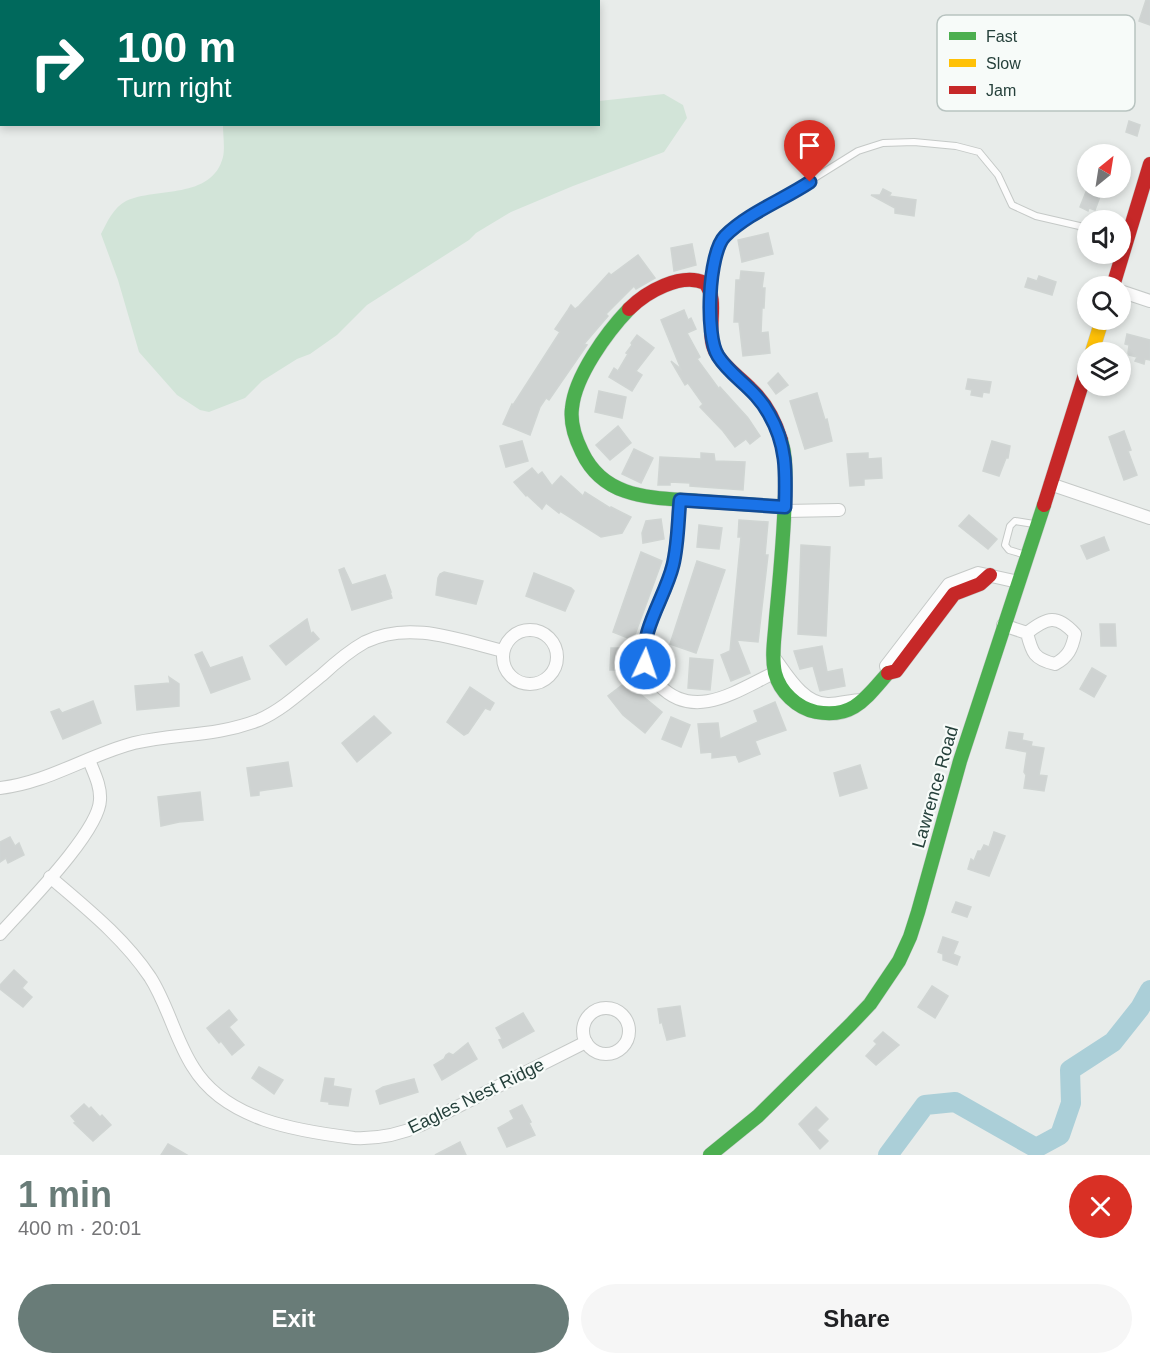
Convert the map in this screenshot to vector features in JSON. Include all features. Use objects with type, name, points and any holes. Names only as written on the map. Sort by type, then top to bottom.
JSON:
[{"type":"street","points":[[1131,218],[1150,164]]},
{"type":"street","points":[[839,510],[785,509],[651,498],[628,493],[598,476],[585,460],[576,440],[572,424],[574,397],[598,351],[634,304],[655,290],[675,283],[695,280],[710,286],[712,341],[717,354],[725,365],[757,394],[770,414],[782,441],[786,462],[785,509],[774,657],[778,681],[792,700],[807,710],[830,716],[851,711],[888,673],[896,671],[954,594],[980,584],[990,575],[1018,582]]},
{"type":"street","points":[[1131,295],[1150,301]]},
{"type":"street","name":"Lawrence Road","points":[[710,1155],[765,1108],[843,1032],[870,1004],[899,961],[910,938],[960,761],[1078,396]]},
{"type":"street","points":[[1050,484],[1150,518]]},
{"type":"street","points":[[680,500],[673,564],[646,638],[645,664],[651,675],[667,693],[678,699],[700,704],[712,701],[776,672]]},
{"type":"street","points":[[1003,625],[1027,633]]},
{"type":"street","points":[[523,630],[534,630],[544,634],[552,642],[556,652],[556,663],[552,673],[542,681],[524,684],[513,678],[505,669],[503,651],[513,635],[523,630]]},
{"type":"street","points":[[0,788],[31,782],[132,744],[163,738],[216,733],[259,719],[286,704],[358,646],[391,633],[420,632],[503,651]]},
{"type":"street","points":[[774,657],[795,687],[811,699],[827,705],[863,700]]},
{"type":"street","points":[[0,934],[50,877],[96,818],[100,793],[89,760]]},
{"type":"street","name":"Eagles Nest Ridge","points":[[50,877],[101,921],[139,962],[161,997],[193,1068],[203,1081],[228,1104],[257,1117],[354,1138],[376,1138],[397,1134],[421,1125],[586,1042]]},
{"type":"lane","points":[[710,286],[717,247],[724,237],[739,225],[858,151],[883,143],[932,143],[979,152],[998,175],[1012,205],[1036,216],[1077,225]]},
{"type":"lane","points":[[1027,555],[1009,550],[1005,545],[1010,526],[1015,522],[1038,524]]},
{"type":"green space","points":[[664,94],[683,105],[687,118],[664,152],[511,212],[367,305],[337,335],[310,354],[297,359],[262,381],[245,398],[209,412],[200,410],[177,395],[139,352],[118,280],[101,234],[114,211],[126,201],[182,190],[207,180],[217,171],[223,157],[223,126],[600,126],[600,101]]},
{"type":"building","points":[[1146,0],[1150,0],[1150,25],[1139,21]]},
{"type":"building","points":[[1129,121],[1140,125],[1137,136],[1126,132]]},
{"type":"building","points":[[883,189],[891,193],[889,196],[916,200],[914,216],[895,213],[895,208],[871,195],[880,195]]},
{"type":"building","points":[[1084,198],[1099,198],[1095,210],[1080,207]]},
{"type":"building","points":[[768,233],[773,254],[742,262],[738,240]]},
{"type":"building","points":[[692,244],[696,265],[674,271],[671,248]]},
{"type":"building","points":[[638,255],[655,278],[636,289],[634,286],[606,314],[608,316],[584,344],[587,345],[549,400],[546,398],[540,407],[530,435],[503,424],[512,404],[560,332],[555,329],[571,305],[575,309],[609,273],[611,275]]},
{"type":"building","points":[[741,271],[764,273],[761,333],[768,332],[770,353],[743,356],[739,322],[734,322],[736,280],[740,280]]},
{"type":"building","points":[[1039,276],[1056,282],[1052,295],[1025,287],[1028,278],[1037,281]]},
{"type":"building","points":[[684,310],[688,320],[691,318],[696,329],[687,333],[700,357],[697,359],[719,389],[720,387],[748,418],[760,436],[750,444],[746,439],[735,447],[700,407],[703,404],[688,383],[685,385],[671,361],[681,369],[661,320]]},
{"type":"building","points":[[1127,334],[1150,340],[1150,360],[1145,359],[1144,364],[1135,361],[1137,357],[1131,356],[1131,342],[1125,342]]},
{"type":"building","points":[[637,335],[654,348],[636,371],[642,375],[632,391],[609,377],[614,368],[618,371]]},
{"type":"building","points":[[778,373],[788,385],[776,394],[768,383]]},
{"type":"building","points":[[968,379],[991,382],[989,393],[983,392],[982,397],[971,395],[972,390],[966,389]]},
{"type":"building","points":[[599,391],[626,397],[622,418],[595,412]]},
{"type":"building","points":[[817,393],[832,441],[805,449],[790,401]]},
{"type":"building","points":[[618,426],[631,443],[610,460],[596,445]]},
{"type":"building","points":[[1124,431],[1131,450],[1128,451],[1137,475],[1124,480],[1109,437]]},
{"type":"building","points":[[522,441],[528,461],[506,467],[500,446]]},
{"type":"building","points":[[992,441],[1010,446],[1008,458],[999,476],[983,471]]},
{"type":"building","points":[[634,449],[653,458],[641,483],[622,474]]},
{"type":"building","points":[[701,453],[714,454],[715,461],[745,462],[743,490],[690,486],[690,483],[670,482],[670,485],[658,485],[660,457],[701,459]]},
{"type":"building","points":[[868,453],[868,459],[881,458],[882,478],[864,479],[864,485],[850,486],[847,454]]},
{"type":"building","points":[[532,468],[538,475],[542,472],[552,486],[561,476],[583,496],[585,492],[610,508],[631,517],[622,533],[601,537],[546,503],[542,509],[514,482]]},
{"type":"building","points":[[969,515],[997,539],[988,549],[959,526]]},
{"type":"building","points":[[661,519],[664,539],[643,543],[642,533],[646,521]]},
{"type":"building","points":[[739,520],[768,522],[765,555],[768,555],[758,642],[737,640],[750,673],[731,681],[721,655],[730,651],[741,537],[738,537]]},
{"type":"building","points":[[699,525],[722,528],[719,549],[697,547]]},
{"type":"building","points":[[1104,537],[1109,550],[1087,559],[1081,546]]},
{"type":"building","points":[[801,545],[830,547],[826,636],[798,634]]},
{"type":"building","points":[[641,552],[662,561],[633,640],[613,632]]},
{"type":"building","points":[[697,561],[725,570],[696,653],[670,644]]},
{"type":"building","points":[[344,568],[352,585],[385,575],[392,598],[352,610],[339,570]]},
{"type":"building","points":[[444,572],[483,581],[476,604],[436,595],[438,578]]},
{"type":"building","points":[[534,573],[574,591],[565,611],[526,596]]},
{"type":"building","points":[[307,619],[311,634],[313,632],[319,639],[286,665],[270,646]]},
{"type":"building","points":[[1100,624],[1115,624],[1116,646],[1101,646]]},
{"type":"building","points":[[822,646],[827,672],[842,669],[845,686],[820,691],[813,666],[800,669],[794,651]]},
{"type":"building","points":[[611,648],[633,648],[633,670],[610,670]]},
{"type":"building","points":[[202,652],[210,668],[242,657],[250,679],[211,693],[195,655]]},
{"type":"building","points":[[690,658],[713,660],[710,690],[688,688]]},
{"type":"building","points":[[1092,668],[1106,676],[1094,697],[1080,689]]},
{"type":"building","points":[[169,677],[179,684],[179,706],[137,710],[135,686],[170,683]]},
{"type":"building","points":[[630,679],[636,687],[634,689],[662,712],[645,733],[623,715],[608,696]]},
{"type":"building","points":[[470,687],[494,703],[490,710],[485,708],[468,733],[464,735],[447,722]]},
{"type":"building","points":[[93,701],[101,723],[63,739],[51,712],[59,709],[62,713]]},
{"type":"building","points":[[775,702],[786,730],[755,741],[760,754],[739,762],[736,755],[712,758],[712,752],[701,753],[698,724],[718,723],[720,739],[758,722],[754,711]]},
{"type":"building","points":[[374,716],[391,733],[357,762],[342,743]]},
{"type":"building","points":[[671,717],[690,725],[681,747],[662,739]]},
{"type":"building","points":[[1009,732],[1023,734],[1022,740],[1032,742],[1031,746],[1044,748],[1039,775],[1047,776],[1044,791],[1024,788],[1027,752],[1006,748]]},
{"type":"building","points":[[288,762],[292,786],[259,791],[259,795],[251,796],[247,768]]},
{"type":"building","points":[[860,765],[867,788],[840,796],[834,773]]},
{"type":"building","points":[[200,792],[203,820],[161,826],[158,797]]},
{"type":"building","points":[[994,832],[1005,836],[989,876],[968,869],[971,859],[974,861],[978,851],[981,851],[984,845],[989,847]]},
{"type":"building","points":[[10,837],[15,846],[19,843],[24,855],[8,863],[6,858],[0,862],[0,842]]},
{"type":"building","points":[[956,902],[971,907],[967,917],[952,912]]},
{"type":"building","points":[[943,937],[958,942],[953,954],[960,957],[957,965],[943,960],[943,954],[938,952]]},
{"type":"building","points":[[14,970],[27,982],[22,988],[32,997],[23,1007],[0,989],[0,985]]},
{"type":"building","points":[[932,986],[948,996],[935,1018],[918,1007]]},
{"type":"building","points":[[680,1006],[685,1036],[667,1040],[662,1022],[660,1023],[658,1009]]},
{"type":"building","points":[[229,1010],[237,1020],[229,1027],[244,1045],[232,1055],[207,1028]]},
{"type":"building","points":[[523,1013],[534,1031],[503,1048],[499,1040],[502,1039],[496,1028]]},
{"type":"building","points":[[883,1032],[899,1045],[876,1065],[866,1056],[877,1044],[874,1041]]},
{"type":"building","points":[[468,1043],[477,1059],[442,1080],[434,1065],[449,1053],[453,1055]]},
{"type":"building","points":[[259,1067],[283,1080],[274,1094],[252,1078]]},
{"type":"building","points":[[325,1078],[334,1079],[333,1086],[351,1089],[348,1106],[321,1101]]},
{"type":"building","points":[[414,1079],[418,1092],[380,1104],[376,1091]]},
{"type":"building","points":[[84,1104],[89,1109],[91,1107],[100,1117],[102,1115],[111,1125],[93,1141],[74,1123],[76,1122],[71,1116]]},
{"type":"building","points":[[522,1105],[535,1135],[507,1147],[498,1128],[514,1119],[510,1111]]},
{"type":"building","points":[[816,1107],[828,1119],[817,1130],[828,1141],[820,1149],[799,1124]]},
{"type":"building","points":[[460,1142],[466,1155],[435,1155]]},
{"type":"building","points":[[168,1144],[187,1155],[161,1155]]},
{"type":"waterway","points":[[888,1155],[925,1105],[955,1102],[1036,1148],[1060,1135],[1071,1103],[1070,1070],[1113,1042],[1140,1008],[1150,990]]},
{"type":"traffic: fast","points":[[629,309],[593,355],[574,396],[572,414],[574,430],[579,447],[590,465],[611,485],[643,496],[785,507]]},
{"type":"traffic: fast","points":[[781,440],[785,460],[785,480],[783,541],[773,652],[777,680],[785,693],[802,707],[816,712],[829,713],[840,712],[858,704],[888,673]]},
{"type":"traffic: fast","points":[[710,1155],[758,1116],[851,1024],[870,1004],[899,961],[918,912],[960,761],[1044,505]]},
{"type":"traffic: slow","points":[[1095,342],[1099,330]]},
{"type":"traffic: jam","points":[[1116,276],[1150,164]]},
{"type":"traffic: jam","points":[[629,309],[654,290],[675,282],[696,280],[705,283],[711,298],[711,334],[715,351],[726,366],[765,405],[773,418],[781,440]]},
{"type":"traffic: jam","points":[[1044,505],[1078,396]]},
{"type":"traffic: jam","points":[[888,673],[896,671],[954,594],[980,584],[990,575]]},
{"type":"route","points":[[645,664],[646,638],[673,564],[680,500],[785,507],[786,462],[782,441],[770,414],[757,394],[725,365],[717,354],[712,341],[710,286],[717,247],[724,237],[764,209],[810,182]]}]
